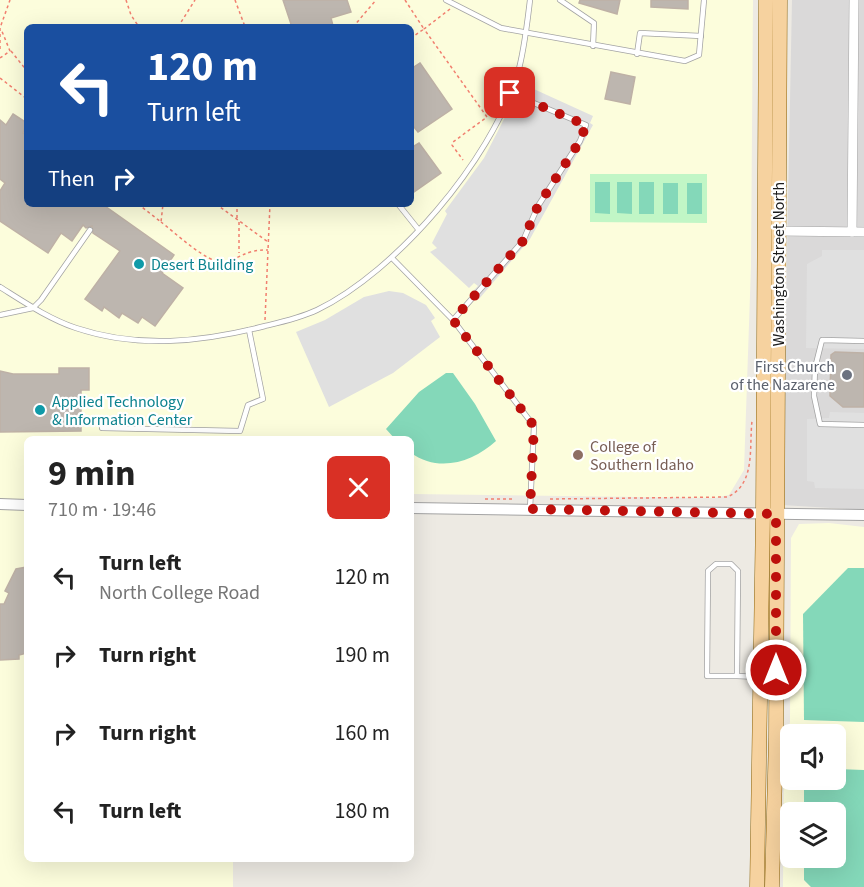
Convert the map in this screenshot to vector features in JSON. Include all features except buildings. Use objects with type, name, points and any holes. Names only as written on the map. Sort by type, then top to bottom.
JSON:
[{"type":"main road","name":"Washington Street North","points":[[766,0],[772,887]]},
{"type":"main road","name":"Washington Street North","points":[[757,887],[761,677],[770,514],[779,231],[780,0]]},
{"type":"street","points":[[852,232],[854,0]]},
{"type":"street","points":[[779,231],[864,232]]},
{"type":"street","points":[[0,504],[24,505]]},
{"type":"street","points":[[414,508],[864,515]]},
{"type":"lane","points":[[446,0],[501,28],[685,62],[699,55],[704,0]]},
{"type":"lane","points":[[0,287],[33,308],[76,328],[116,338],[150,342],[189,341],[249,330],[319,309],[356,286],[392,258],[444,202],[482,151],[517,76],[530,0]]},
{"type":"lane","points":[[560,0],[594,23],[593,46]]},
{"type":"lane","points":[[637,54],[640,33],[701,36]]},
{"type":"lane","points":[[453,320],[523,241],[538,206],[580,141],[586,125],[510,93]]},
{"type":"lane","points":[[400,207],[418,229]]},
{"type":"lane","points":[[0,315],[33,308],[90,230]]},
{"type":"lane","points":[[392,258],[453,320],[534,426],[530,509]]},
{"type":"lane","points":[[102,428],[240,431],[248,405],[262,399],[249,330]]},
{"type":"lane","points":[[864,341],[822,340],[815,368],[814,396],[820,424],[864,425]]},
{"type":"lane","points":[[737,676],[738,571],[731,564],[716,564],[708,571],[707,676],[761,677]]},
{"type":"path","points":[[0,49],[0,28],[10,0]]},
{"type":"path","points":[[126,0],[137,24]]},
{"type":"path","points":[[180,24],[194,6],[195,0]]},
{"type":"path","points":[[235,0],[244,24]]},
{"type":"path","points":[[355,24],[366,16],[376,0]]},
{"type":"path","points":[[405,0],[487,117],[453,142],[452,146],[463,160]]},
{"type":"path","points":[[414,36],[456,5]]},
{"type":"path","points":[[0,28],[10,51],[24,67]]},
{"type":"path","points":[[0,58],[10,51]]},
{"type":"path","points":[[0,78],[24,97]]},
{"type":"path","points":[[142,207],[210,259],[223,262],[239,254],[254,250],[268,250]]},
{"type":"path","points":[[160,222],[162,207]]},
{"type":"path","points":[[220,207],[268,242]]},
{"type":"path","points":[[237,207],[239,254]]},
{"type":"path","points":[[265,326],[270,207]]},
{"type":"path","points":[[550,499],[714,500],[734,494],[747,477]]},
{"type":"shaded area","name":"College of Southern Idaho","points":[[0,0],[753,0],[751,266],[744,470],[729,495],[714,498],[414,494],[414,436],[24,436],[24,862],[233,862],[233,887],[0,887]]},
{"type":"shaded area","points":[[792,0],[864,0],[864,510],[782,505]]},
{"type":"shaded area","points":[[525,85],[593,116],[590,123],[593,125],[530,239],[479,299],[473,291],[478,286],[474,283],[469,288],[430,252],[437,248],[432,243],[447,214],[445,211],[484,158],[518,92],[523,93]]},
{"type":"shaded area","points":[[822,250],[864,250],[864,349],[806,348],[807,264],[822,256]]},
{"type":"shaded area","points":[[389,291],[403,293],[426,305],[435,318],[431,321],[440,337],[393,373],[329,407],[296,332],[325,320],[364,297]]},
{"type":"shaded area","points":[[830,412],[864,413],[864,489],[815,488],[814,482],[807,481],[807,419],[829,418]]},
{"type":"shaded area","points":[[829,523],[864,527],[864,887],[783,887],[783,868],[846,868],[846,802],[784,802],[784,790],[846,790],[846,724],[790,724],[791,538],[799,524]]},
{"type":"green space","points":[[590,174],[707,174],[707,223],[590,222]]},
{"type":"green space","points":[[595,182],[610,182],[610,214],[595,213]]},
{"type":"green space","points":[[617,182],[632,182],[632,214],[617,213]]},
{"type":"green space","points":[[639,182],[654,182],[654,214],[639,214]]},
{"type":"green space","points":[[663,183],[678,183],[678,214],[663,214]]},
{"type":"green space","points":[[687,183],[702,183],[702,214],[687,214]]},
{"type":"green space","points":[[446,373],[453,373],[475,404],[496,441],[477,455],[444,464],[433,463],[414,455],[414,436],[392,436],[386,429],[419,392]]},
{"type":"green space","points":[[848,568],[864,568],[864,722],[804,720],[803,614]]},
{"type":"green space","points":[[846,769],[864,770],[864,887],[811,887],[804,880],[804,868],[846,868],[846,802],[804,802],[804,790],[846,790]]},
{"type":"place","name":"Desert Building","points":[[139,264]]},
{"type":"place","name":"First Church of the Nazarene","points":[[847,375]]},
{"type":"place","name":"Applied Technology & Information Center","points":[[40,410]]},
{"type":"place","name":"College of Southern Idaho","points":[[578,455]]},
{"type":"route","points":[[510,93],[586,125],[580,141],[538,206],[523,241],[453,320],[534,426],[530,509],[776,514],[776,670]]}]
